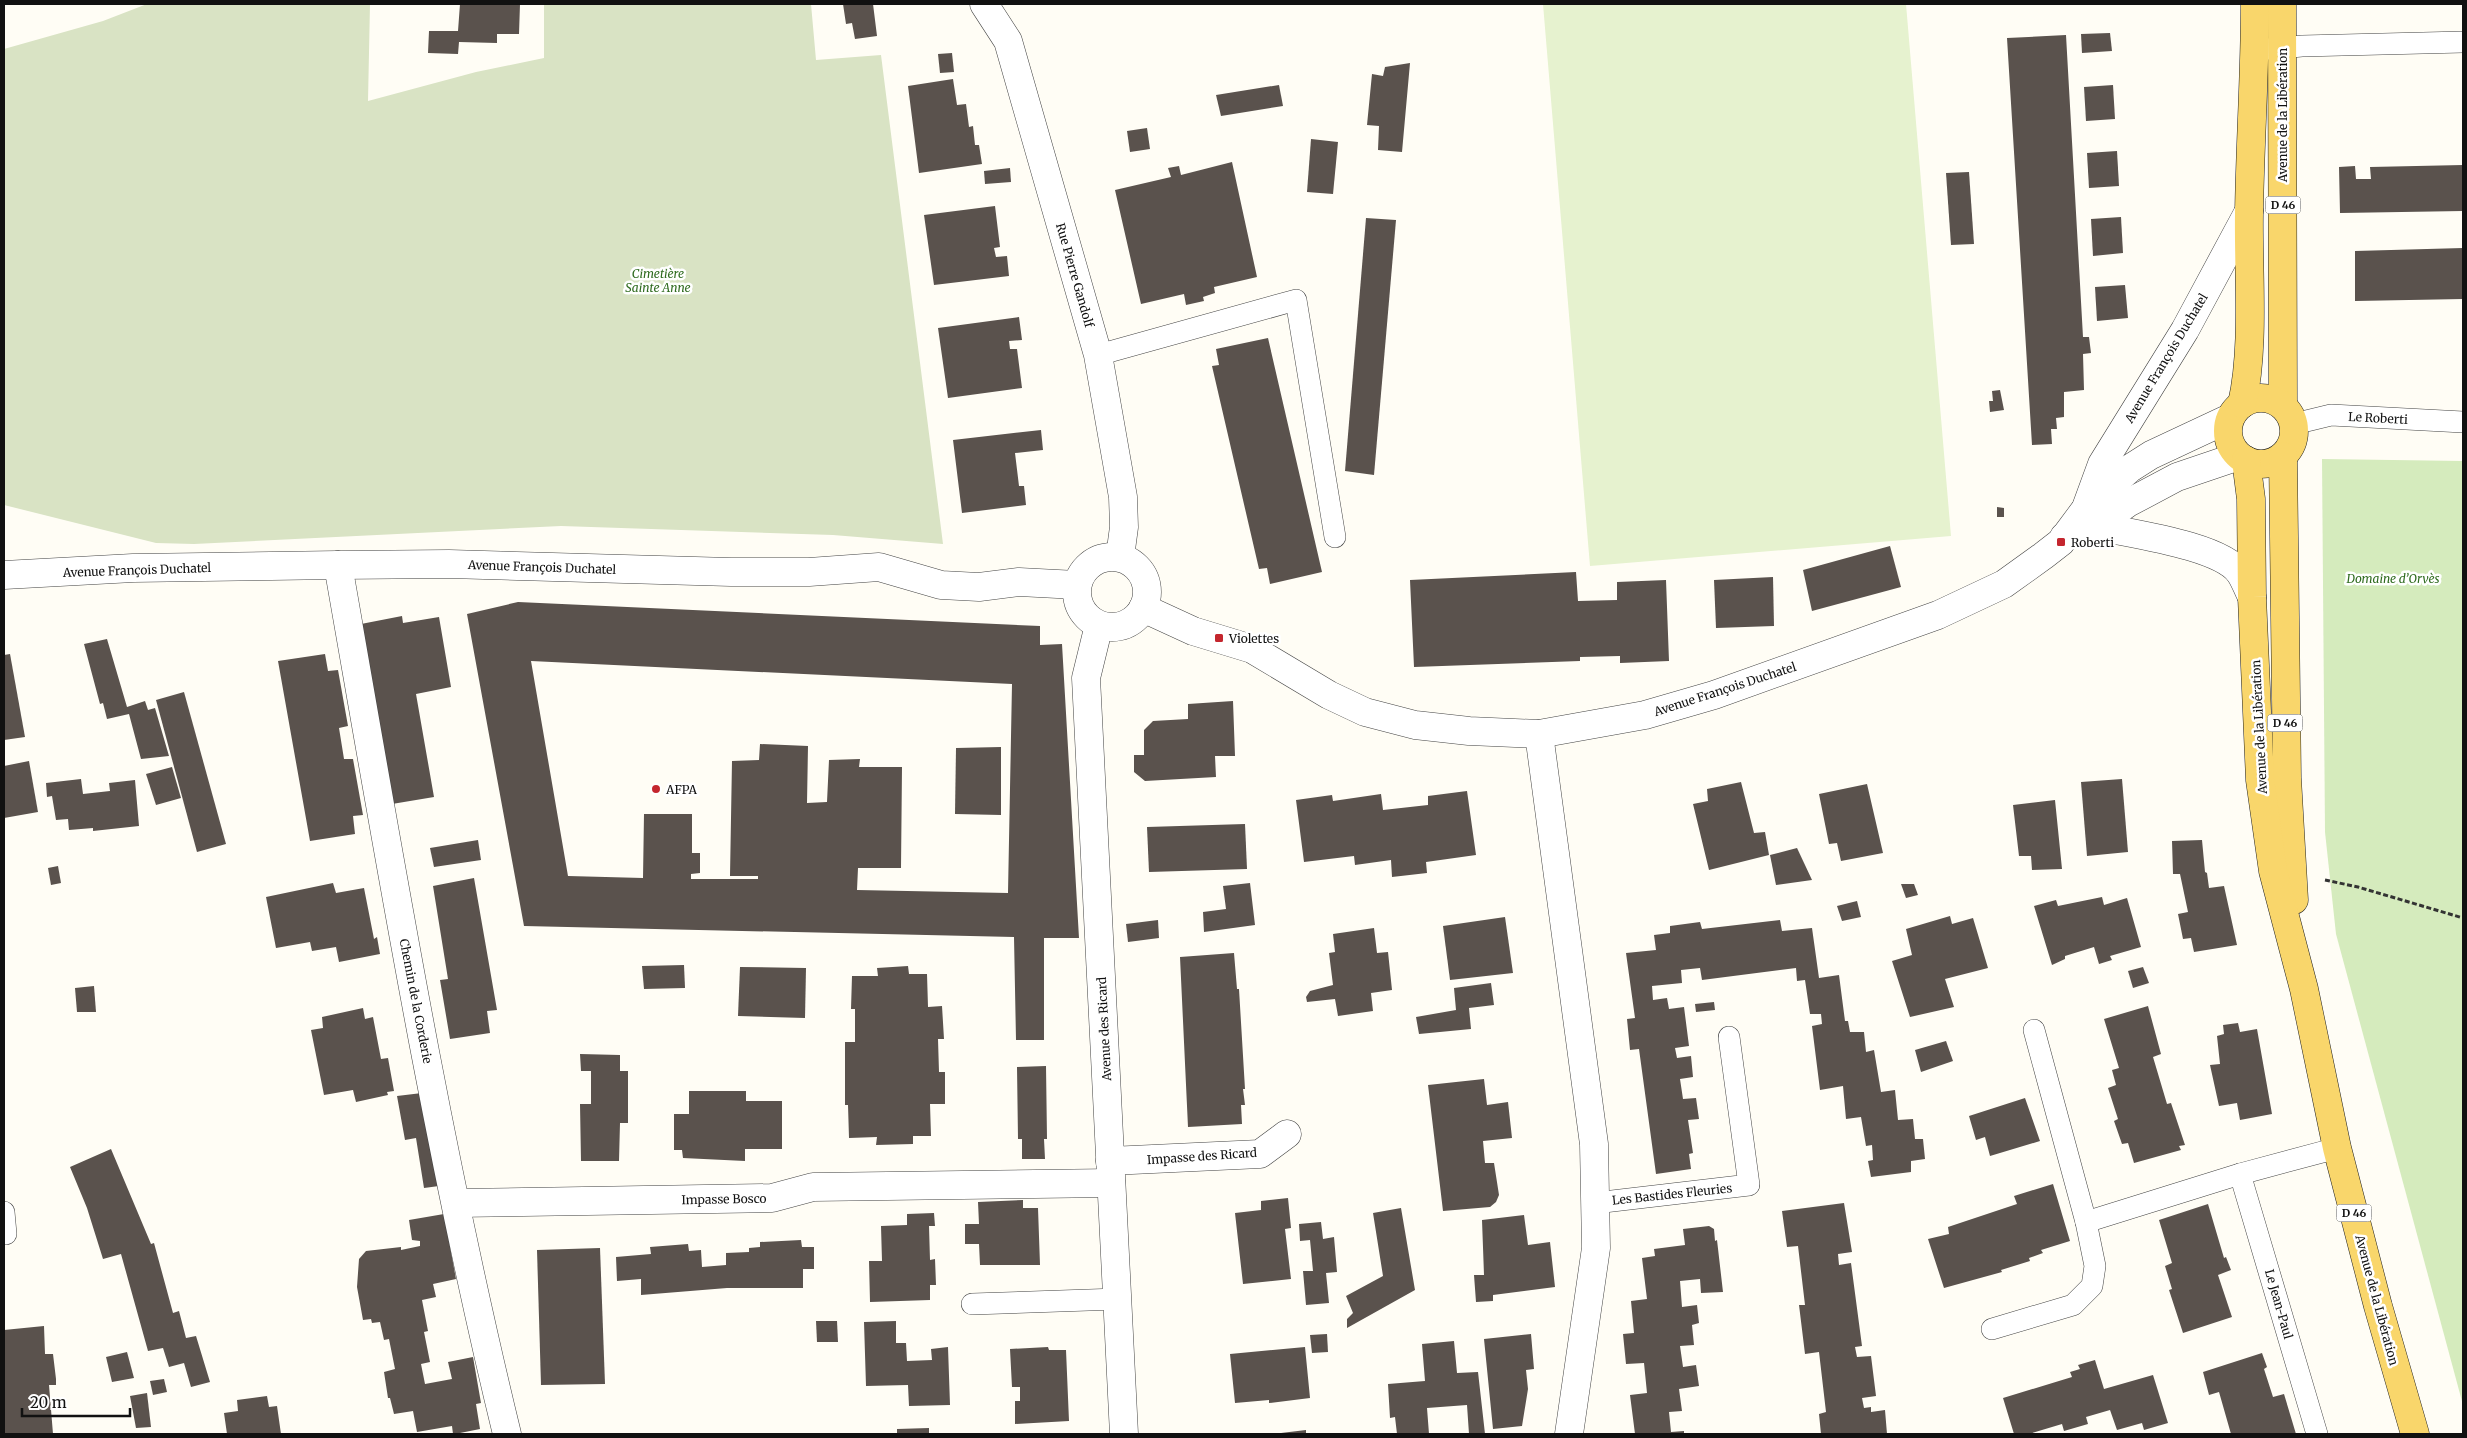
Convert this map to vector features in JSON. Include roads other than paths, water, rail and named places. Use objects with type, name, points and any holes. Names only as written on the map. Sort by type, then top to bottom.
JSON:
[{"type":"main road","name":"Avenue de la Libération","points":[[2255,4],[2268,49],[2288,415]]},
{"type":"main road","name":"Avenue de la Libération","points":[[2236,411],[2246,385],[2248,356],[2249,211],[2268,49],[2282,4]]},
{"type":"main road","points":[[2256,398],[2270,399],[2288,415],[2294,436],[2283,456],[2272,462],[2258,464],[2242,458],[2229,438],[2236,411],[2256,398]]},
{"type":"main road","name":"Avenue de la Libération","points":[[2283,456],[2286,758],[2292,874],[2304,989]]},
{"type":"main road","name":"Avenue de la Libération","points":[[2242,458],[2251,500],[2252,597],[2260,780],[2268,844],[2277,893],[2304,989],[2337,1148],[2378,1306],[2415,1434]]},
{"type":"street","name":"Rue Pierre Gandolf","points":[[984,4],[1008,41],[1098,355],[1124,497],[1124,527],[1120,558]]},
{"type":"street","name":"Avenue François Duchatel","points":[[2091,517],[2102,464],[2185,330],[2249,211]]},
{"type":"street","name":"Avenue François Duchatel","points":[[1143,608],[1193,631],[1252,649],[1329,695],[1365,712],[1416,725],[1469,731],[1539,734],[1645,715],[1714,695],[1938,615],[2004,584],[2091,517],[2129,469],[2151,455],[2236,411]]},
{"type":"street","name":"Avenue François Duchatel","points":[[2091,517],[2128,504],[2177,477],[2242,458]]},
{"type":"street","points":[[2091,517],[2165,541],[2200,550],[2226,561],[2240,573],[2252,597]]},
{"type":"street","points":[[1120,558],[1130,562],[1144,577],[1147,598],[1138,616],[1124,625],[1109,628],[1099,626],[1088,619],[1080,609],[1076,598],[1077,585],[1081,574],[1098,559],[1120,558]]},
{"type":"street","name":"Avenue François Duchatel","points":[[4,575],[133,568],[338,565],[449,564],[731,572],[809,572],[880,567],[941,585],[979,587],[1019,582],[1077,585]]},
{"type":"street","name":"Chemin de la Corderie","points":[[338,565],[416,1005],[474,1299],[508,1434]]},
{"type":"street","name":"Avenue des Ricard","points":[[1099,626],[1086,678],[1124,1434]]},
{"type":"street","points":[[1539,734],[1594,1144],[1596,1248],[1569,1434]]},
{"type":"street","name":"Impasse des Ricard","points":[[1111,1172],[1260,1154],[1287,1134]]},
{"type":"street","name":"Impasse Bosco","points":[[456,1203],[772,1198],[813,1187],[1111,1172]]},
{"type":"lane","points":[[2268,49],[2302,46],[2463,42]]},
{"type":"lane","points":[[1098,355],[1296,300],[1335,537]]},
{"type":"lane","name":"Le Roberti","points":[[2288,415],[2331,415],[2463,422]]},
{"type":"lane","points":[[1992,1329],[2073,1305],[2092,1286],[2095,1266],[2086,1222],[2034,1030]]},
{"type":"lane","name":"Les Bastides Fleuries","points":[[1595,1203],[1749,1186],[1729,1037]]},
{"type":"lane","points":[[2086,1222],[2240,1174],[2337,1148]]},
{"type":"lane","name":"Le Jean-Paul","points":[[2240,1174],[2317,1434]]},
{"type":"lane","points":[[4,1212],[6,1234],[4,1234]]},
{"type":"lane","points":[[972,1304],[1118,1299]]},
{"type":"place","name":"Roberti","points":[[2061,542]]},
{"type":"place","name":"Violettes","points":[[1219,638]]},
{"type":"place","name":"AFPA","points":[[656,789]]},
{"type":"park label","name":"Cimetière Sainte Anne","points":[[658,280]]},
{"type":"park label","name":"Domaine d’Orvès","points":[[2393,578]]}]
